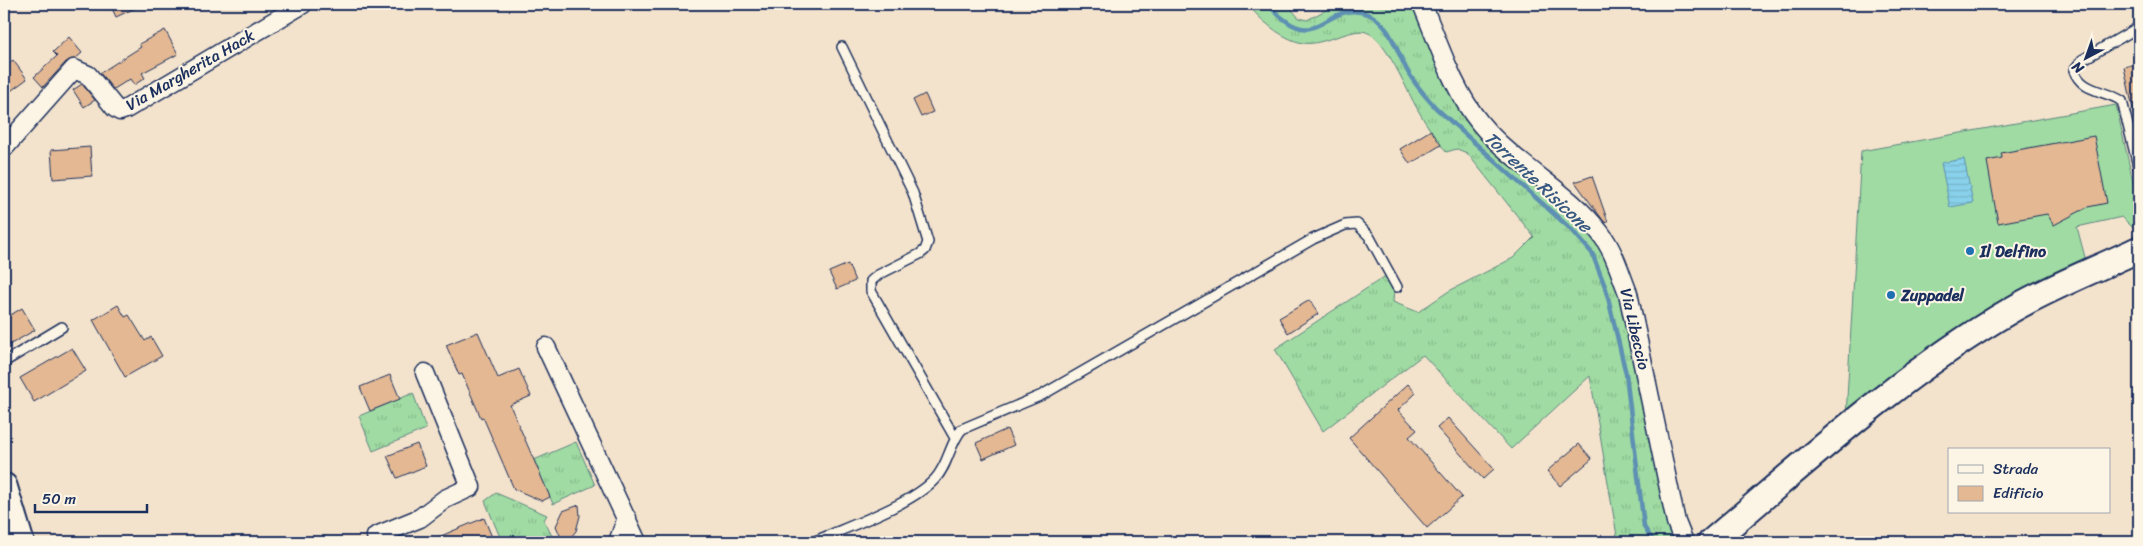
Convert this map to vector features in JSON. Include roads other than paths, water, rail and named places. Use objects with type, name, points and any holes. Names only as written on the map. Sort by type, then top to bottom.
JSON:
[{"type":"street","name":"Via Margherita Hack","points":[[4,148],[74,69],[88,74],[115,108],[120,111],[303,4]]},
{"type":"street","name":"Via Libeccio","points":[[1422,4],[1464,100],[1480,123],[1499,144],[1582,213],[1602,234],[1614,257],[1628,293],[1676,522],[1684,542]]},
{"type":"street","points":[[1711,542],[1847,427],[1929,364],[2013,309],[2139,249]]},
{"type":"street","points":[[546,348],[637,542]]},
{"type":"street","points":[[379,542],[376,536],[420,518],[445,499],[471,487],[425,373]]},
{"type":"street","points":[[4,486],[13,532]]},
{"type":"street","points":[[618,542],[627,518]]},
{"type":"lane","points":[[2139,27],[2082,60],[2074,70],[2077,79],[2086,87],[2114,96],[2122,101],[2139,170]]},
{"type":"lane","points":[[842,48],[913,193],[928,242],[925,250],[920,254],[878,275],[871,281],[871,291],[954,438]]},
{"type":"lane","points":[[813,542],[911,498],[935,480],[944,468],[954,438],[962,429],[1042,395],[1313,239],[1345,225],[1357,224],[1369,236],[1397,287]]},
{"type":"lane","points":[[4,362],[62,327]]},
{"type":"water","points":[[1964,159],[1973,203],[1950,207],[1941,163]]},
{"type":"waterway","name":"Torrente Risicone","points":[[1269,4],[1276,13],[1297,27],[1307,28],[1316,26],[1343,13],[1354,11],[1368,14],[1376,19],[1388,32],[1414,82],[1436,108],[1573,231],[1592,253],[1606,289],[1626,374],[1644,527],[1654,542]]},
{"type":"place","name":"Il Delfino","points":[[1970,251]]},
{"type":"place","name":"Zuppadel","points":[[1891,295]]}]
